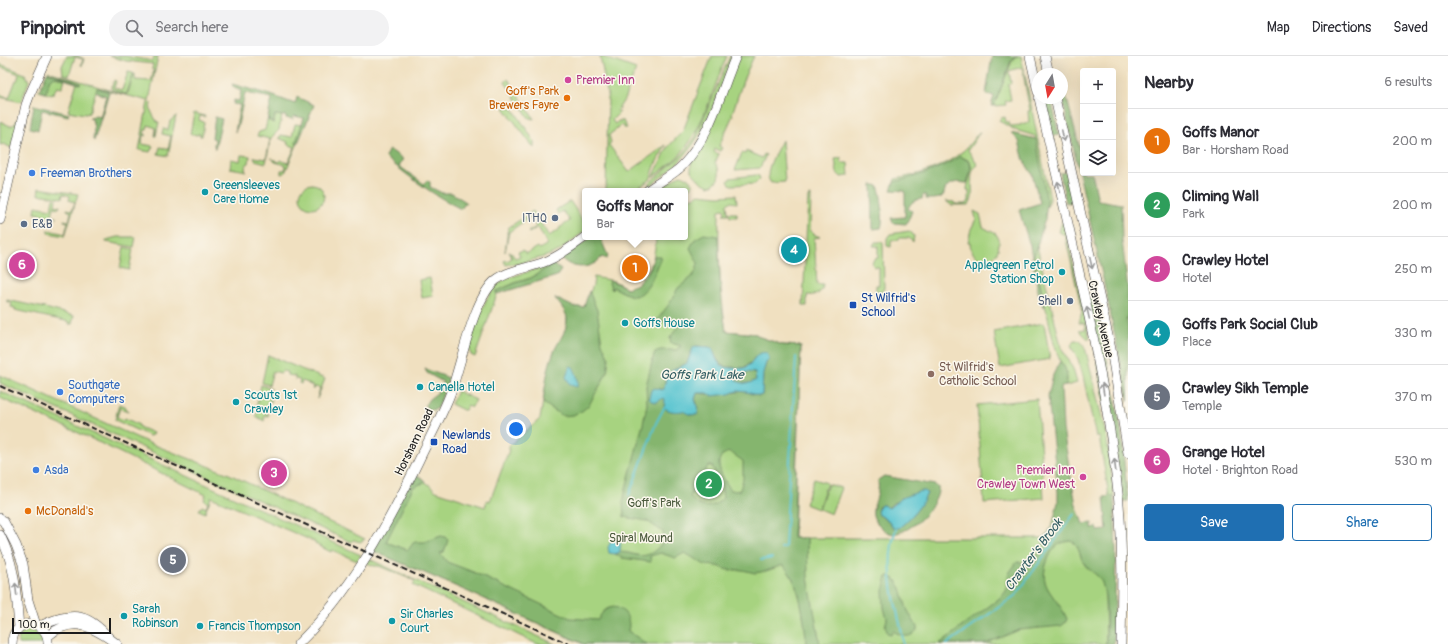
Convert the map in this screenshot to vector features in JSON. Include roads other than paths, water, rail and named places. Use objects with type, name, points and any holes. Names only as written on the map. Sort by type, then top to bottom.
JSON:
[{"type":"main road","points":[[0,220],[26,105],[47,56]]},
{"type":"main road","points":[[651,188],[681,166],[698,144],[712,119],[736,56]]},
{"type":"main road","points":[[1030,56],[1033,68]]},
{"type":"main road","points":[[1045,56],[1048,68]]},
{"type":"main road","name":"Crawley Avenue","points":[[1040,104],[1099,366],[1112,441],[1118,495],[1122,599],[1121,644]]},
{"type":"main road","name":"Crawley Avenue","points":[[1056,104],[1111,349],[1128,453]]},
{"type":"main road","name":"Horsham Road","points":[[298,644],[344,591],[379,537],[404,491],[449,397],[473,322],[490,286],[495,280],[509,273],[546,262],[554,258],[582,239]]},
{"type":"main road","points":[[0,518],[4,522],[16,544],[23,564],[28,600],[38,626],[48,640],[62,626],[75,624],[97,631],[113,642]]},
{"type":"main road","points":[[0,535],[8,551],[14,570],[19,628]]},
{"type":"main road","points":[[12,644],[14,635],[19,628],[24,625],[38,626],[72,616],[81,617],[94,623],[113,642]]},
{"type":"water","name":"Goffs Park Lake","points":[[696,346],[712,348],[721,366],[732,368],[744,368],[759,354],[767,353],[769,359],[763,373],[762,395],[759,396],[747,392],[737,391],[729,394],[712,396],[708,393],[697,393],[695,399],[698,408],[697,415],[664,408],[665,399],[663,398],[657,402],[651,401],[649,398],[651,390],[655,388],[661,390],[664,389],[668,374],[687,363],[693,348]],"holes":[[[747,372],[755,373],[756,380],[751,382],[744,383],[736,380],[737,375]]]},
{"type":"water","points":[[570,366],[573,367],[578,380],[577,387],[570,385],[566,377]]},
{"type":"water","points":[[925,491],[927,493],[922,503],[899,528],[893,528],[889,521],[878,514],[877,511],[881,505],[889,508],[901,498]]},
{"type":"water","points":[[616,533],[621,537],[620,552],[615,554],[609,553],[608,547]]},
{"type":"waterway","points":[[781,548],[785,547],[796,357]]},
{"type":"waterway","points":[[629,495],[656,423],[664,408]]},
{"type":"waterway","name":"Crawter's Brook","points":[[947,644],[1016,595],[1074,514]]},
{"type":"waterway","points":[[896,529],[891,549],[890,570],[902,631],[903,644]]},
{"type":"waterway","points":[[761,560],[772,558]]},
{"type":"railway","points":[[0,386],[569,644]]},
{"type":"place","name":"Premier Inn","points":[[568,80]]},
{"type":"place","name":"Goff's Park Brewers Fayre","points":[[567,98]]},
{"type":"place","name":"Freeman Brothers","points":[[32,173]]},
{"type":"place","name":"Greensleeves Care Home","points":[[205,192]]},
{"type":"place","name":"ITHQ","points":[[555,218]]},
{"type":"place","name":"E&B","points":[[24,224]]},
{"type":"place","name":"Goffs Park Social Club","points":[[794,250]]},
{"type":"place","name":"Grange Hotel","points":[[22,265]]},
{"type":"place","name":"Goffs Manor","points":[[635,268]]},
{"type":"place","name":"Applegreen Petrol Station Shop","points":[[1062,272]]},
{"type":"place","name":"Shell","points":[[1070,301]]},
{"type":"place","name":"St Wilfrid's School","points":[[853,305]]},
{"type":"place","name":"Goffs House","points":[[625,323]]},
{"type":"place","name":"St Wilfrid's Catholic School","points":[[931,374]]},
{"type":"place","name":"Canella Hotel","points":[[420,387]]},
{"type":"place","name":"Southgate Computers","points":[[60,392]]},
{"type":"place","name":"Scouts 1st Crawley","points":[[236,402]]},
{"type":"place","name":"Newlands Road","points":[[434,442]]},
{"type":"place","name":"Asda","points":[[36,470]]},
{"type":"place","name":"Crawley Hotel","points":[[274,473]]},
{"type":"place","name":"Premier Inn Crawley Town West","points":[[1083,477]]},
{"type":"place","name":"Climing Wall","points":[[709,484]]},
{"type":"place","name":"McDonald's","points":[[28,511]]},
{"type":"place","name":"Crawley Sikh Temple","points":[[173,560]]},
{"type":"place","name":"Sarah Robinson","points":[[124,616]]},
{"type":"place","name":"Sir Charles Court","points":[[392,621]]},
{"type":"place","name":"Francis Thompson","points":[[200,626]]},
{"type":"park label","name":"Goff's Park","points":[[654,503]]},
{"type":"park label","name":"Spiral Mound","points":[[641,538]]}]
